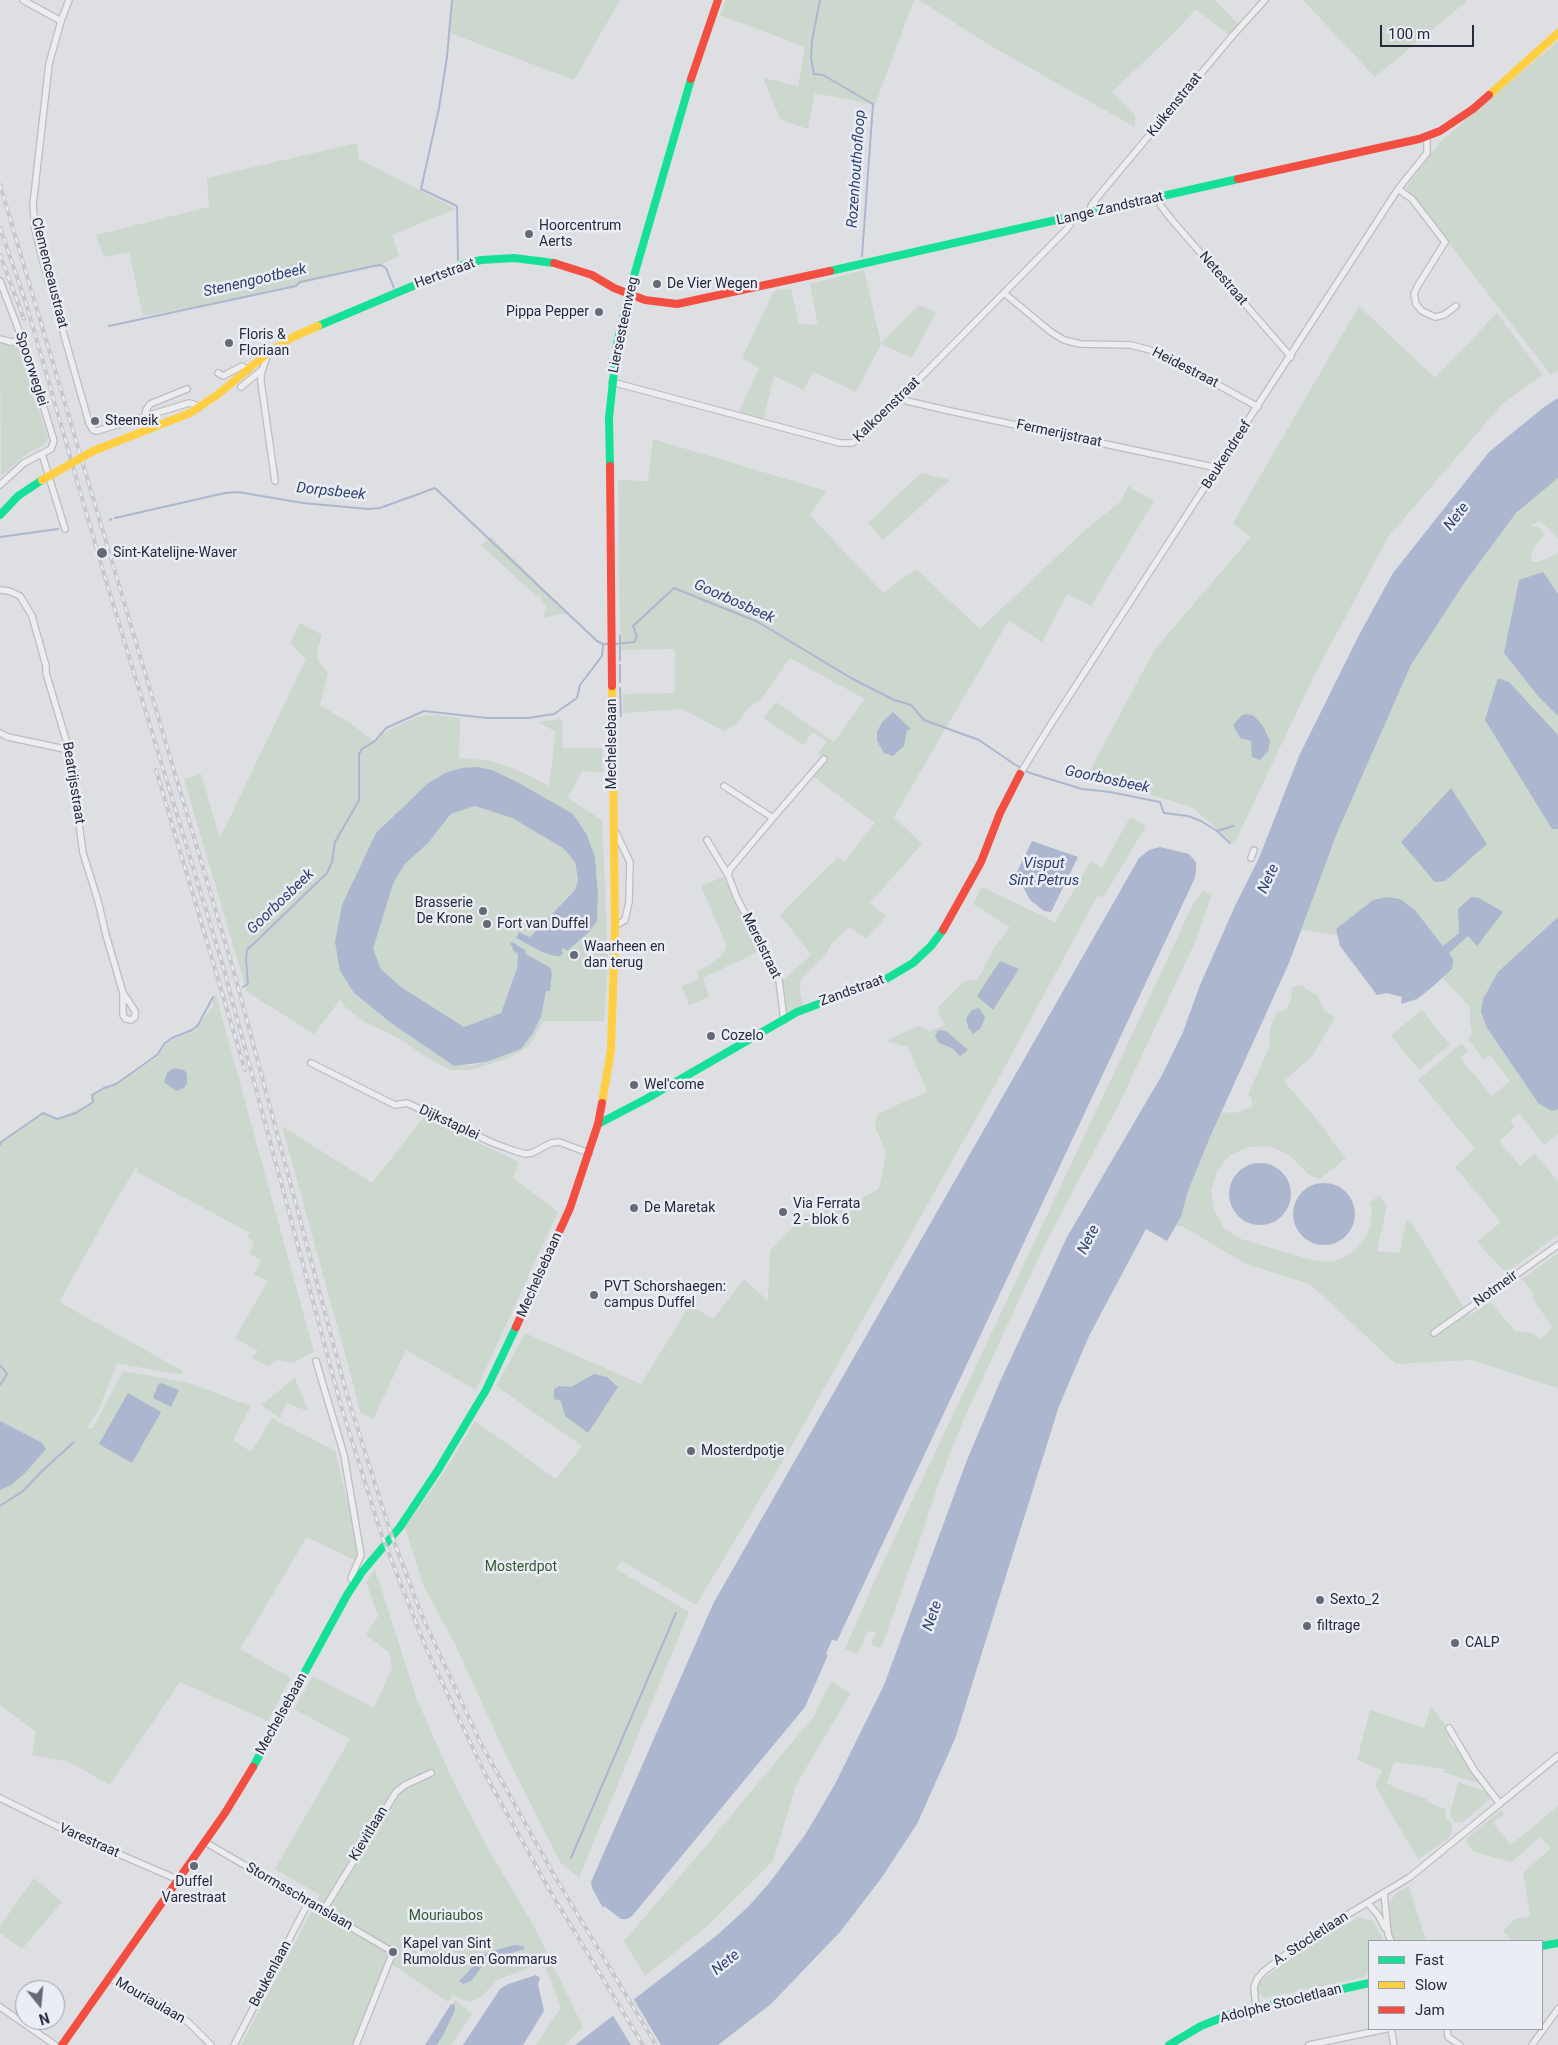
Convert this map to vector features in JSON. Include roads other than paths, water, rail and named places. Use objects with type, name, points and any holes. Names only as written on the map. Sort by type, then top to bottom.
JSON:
[{"type":"street","points":[[23,0],[61,21]]},
{"type":"street","name":"Clemenceaustraat","points":[[69,0],[61,21],[50,64],[33,205],[35,229],[90,427],[93,430],[102,430],[189,402],[198,408]]},
{"type":"street","name":"Liersesteenweg","points":[[611,663],[609,418],[617,344],[629,293],[684,98],[718,0]]},
{"type":"street","name":"Kuikenstraat","points":[[1091,213],[1091,208],[1096,199],[1234,34],[1265,0]]},
{"type":"street","name":"Lange Zandstraat","points":[[629,293],[645,300],[677,304],[1070,218],[1428,136],[1456,121],[1474,108],[1558,33]]},
{"type":"street","name":"Beukendreef","points":[[1020,774],[1398,189],[1427,152],[1428,136]]},
{"type":"street","points":[[1398,189],[1412,199],[1445,242],[1416,286],[1415,299],[1422,311],[1434,317],[1444,315],[1456,306]]},
{"type":"street","name":"Netestraat","points":[[1158,198],[1161,206],[1171,218],[1291,357]]},
{"type":"street","name":"Kalkoenstraat","points":[[612,382],[845,444],[852,444],[860,439],[1065,231],[1070,225],[1070,218]]},
{"type":"street","name":"Hertstraat","points":[[0,515],[18,496],[93,451],[173,421],[198,408],[268,353],[293,337],[448,270],[482,260],[514,258],[556,263],[592,276],[629,293]]},
{"type":"street","name":"Spoorweglei","points":[[0,281],[3,296],[22,340],[54,441],[51,449],[42,454]]},
{"type":"street","name":"Heidestraat","points":[[1004,293],[1051,332],[1064,340],[1080,344],[1131,345],[1150,350],[1166,356],[1258,407]]},
{"type":"street","points":[[0,339],[11,342],[22,340]]},
{"type":"street","points":[[268,353],[261,382],[275,481]]},
{"type":"street","points":[[218,373],[223,376],[242,366],[248,370]]},
{"type":"street","points":[[241,387],[263,369]]},
{"type":"street","name":"Clemenceaustraat","points":[[145,416],[150,404],[187,389]]},
{"type":"street","name":"Fermerijstraat","points":[[901,397],[907,401],[950,411],[1218,468]]},
{"type":"street","points":[[0,486],[24,463],[42,454],[66,530]]},
{"type":"street","name":"Beatrijsstraat","points":[[0,590],[9,591],[20,596],[32,616],[46,666],[46,673],[69,750],[83,853],[123,993]]},
{"type":"street","name":"Mechelsebaan","points":[[179,1880],[245,1782],[354,1584],[400,1527],[415,1505],[489,1384],[502,1361],[570,1208],[598,1124],[610,1050],[615,926],[611,663]]},
{"type":"street","points":[[0,733],[8,737],[69,750]]},
{"type":"street","points":[[728,875],[730,870],[773,818],[824,759]]},
{"type":"street","name":"Zandstraat","points":[[598,1124],[809,1007],[896,975],[913,963],[931,946],[947,926],[981,862],[1000,813],[1020,774]]},
{"type":"street","points":[[724,786],[773,818]]},
{"type":"street","name":"Mechelsebaan","points":[[612,825],[630,862],[629,902],[624,920],[615,926]]},
{"type":"street","name":"Merelstraat","points":[[707,840],[728,875],[737,898],[776,974],[784,1020]]},
{"type":"street","points":[[1251,858],[1254,850]]},
{"type":"street","name":"Dijkstaplei","points":[[311,1063],[395,1105],[407,1103],[493,1143],[515,1151],[525,1154],[532,1153],[551,1143],[559,1142],[589,1154]]},
{"type":"street","name":"Notmeir","points":[[1434,1333],[1558,1245]]},
{"type":"street","name":"Mechelsebaan","points":[[316,1361],[345,1464],[361,1555],[351,1578],[354,1584]]},
{"type":"street","points":[[1449,1728],[1474,1770],[1500,1804]]},
{"type":"street","name":"A. Stocletlaan","points":[[1256,2007],[1254,1987],[1257,1978],[1262,1972],[1299,1944],[1410,1878],[1558,1756]]},
{"type":"street","name":"Kievitlaan","points":[[323,1912],[396,1792],[405,1785],[431,1774]]},
{"type":"street","name":"Varestraat","points":[[0,1798],[77,1836],[179,1880]]},
{"type":"street","name":"Stormsschranslaan","points":[[206,1842],[393,1952],[356,2045]]},
{"type":"street","points":[[62,2045],[179,1880]]},
{"type":"street","points":[[1384,1893],[1389,1940]]},
{"type":"street","name":"Beukenlaan","points":[[234,2045],[308,1903]]},
{"type":"street","points":[[1368,1903],[1388,1934]]},
{"type":"street","points":[[1543,1946],[1558,1943]]},
{"type":"street","name":"Mouriaulaan","points":[[109,1978],[165,2006],[189,2023],[211,2045]]},
{"type":"street","name":"Adolphe Stocletlaan","points":[[1169,2045],[1201,2026],[1231,2014],[1368,1983]]},
{"type":"street","points":[[0,2007],[55,2045]]},
{"type":"street","points":[[1543,2030],[1558,2009]]},
{"type":"street","points":[[1309,2045],[1327,2043],[1382,2030]]},
{"type":"street","points":[[1391,2030],[1394,2045]]},
{"type":"street","points":[[1447,2030],[1448,2037],[1460,2045]]},
{"type":"street","points":[[1532,2045],[1543,2030]]},
{"type":"water","name":"Nete","points":[[1558,398],[1558,478],[1516,513],[1465,582],[1411,665],[1337,833],[1289,963],[1211,1135],[1188,1191],[1181,1217],[1167,1241],[1146,1229],[1089,1336],[1059,1406],[955,1739],[917,1824],[880,1880],[840,1932],[771,2004],[718,2045],[575,2045],[716,1936],[748,1907],[770,1882],[805,1835],[834,1786],[884,1685],[967,1460],[999,1384],[1067,1237],[1162,1075],[1183,1032],[1200,985],[1235,906],[1259,858],[1299,756],[1359,635],[1393,573],[1489,452],[1544,407]]},
{"type":"water","points":[[1543,572],[1558,594],[1558,716],[1538,696],[1504,653],[1519,580]]},
{"type":"water","points":[[1498,678],[1509,682],[1558,735],[1558,829],[1552,829],[1485,720]]},
{"type":"water","points":[[893,712],[911,729],[907,730],[904,746],[893,756],[884,753],[877,741],[877,732],[882,722]]},
{"type":"water","points":[[1242,715],[1254,716],[1263,726],[1270,741],[1268,751],[1260,760],[1252,757],[1251,741],[1240,738],[1233,725]]},
{"type":"water","points":[[478,767],[492,770],[519,783],[573,814],[587,835],[595,857],[598,894],[597,921],[588,933],[567,951],[564,948],[561,950],[563,954],[560,956],[542,952],[516,938],[519,932],[530,937],[575,890],[578,880],[575,862],[563,848],[512,818],[475,806],[451,814],[428,843],[404,865],[393,884],[373,949],[381,969],[401,987],[464,1027],[501,1013],[517,968],[518,954],[512,949],[513,947],[510,944],[512,942],[525,950],[526,954],[551,968],[552,974],[550,991],[546,991],[541,1017],[533,1033],[521,1049],[486,1062],[454,1066],[391,1023],[354,993],[340,971],[335,942],[342,905],[376,833],[427,784],[445,773],[462,768]]},
{"type":"water","points":[[1451,788],[1487,844],[1445,881],[1435,882],[1401,842]]},
{"type":"water","name":"Visput Sint Petrus","points":[[1032,841],[1078,857],[1051,912],[1044,911],[1030,900],[1016,874]]},
{"type":"water","points":[[1160,847],[1189,854],[1196,862],[1194,880],[837,1641],[832,1640],[826,1654],[828,1655],[805,1707],[632,1916],[627,1919],[621,1919],[604,1906],[603,1908],[592,1888],[591,1882],[713,1604],[1139,858],[1149,850]]},
{"type":"water","points":[[1386,897],[1400,899],[1415,910],[1443,946],[1459,933],[1458,909],[1471,897],[1479,898],[1503,912],[1477,946],[1468,936],[1449,953],[1453,959],[1452,969],[1430,989],[1417,999],[1401,1004],[1402,997],[1386,993],[1377,995],[1340,946],[1336,929],[1373,900]]},
{"type":"water","points":[[1558,917],[1558,1109],[1552,1111],[1539,1104],[1487,1028],[1481,1012],[1483,999],[1498,972]]},
{"type":"water","points":[[1000,961],[1019,969],[993,1010],[977,996]]},
{"type":"water","points":[[979,1008],[985,1017],[981,1028],[973,1034],[968,1027],[966,1018],[972,1010]]},
{"type":"water","points":[[938,1030],[946,1031],[968,1050],[960,1056],[952,1048],[939,1043],[935,1037]]},
{"type":"water","points":[[174,1068],[184,1070],[187,1074],[187,1083],[184,1088],[176,1091],[164,1082],[167,1073]]},
{"type":"water","points":[[1260,1163],[1272,1166],[1282,1172],[1288,1182],[1291,1194],[1288,1206],[1282,1216],[1272,1222],[1260,1225],[1248,1222],[1238,1216],[1232,1206],[1229,1194],[1232,1182],[1238,1172],[1248,1166]]},
{"type":"water","points":[[1318,1183],[1330,1183],[1346,1192],[1353,1202],[1355,1214],[1353,1226],[1346,1236],[1330,1245],[1318,1245],[1307,1240],[1298,1231],[1293,1220],[1293,1208],[1298,1197],[1307,1188]]},
{"type":"water","points":[[594,1374],[607,1377],[618,1387],[588,1433],[565,1416],[561,1401],[554,1399],[554,1389],[559,1386],[571,1387]]},
{"type":"water","points":[[161,1383],[179,1390],[171,1407],[153,1398],[158,1385]]},
{"type":"water","points":[[128,1393],[161,1412],[132,1463],[99,1444]]},
{"type":"water","points":[[0,1421],[41,1442],[46,1449],[25,1473],[11,1485],[0,1490]]},
{"type":"water","points":[[514,1945],[523,1946],[525,1949],[487,1960],[471,1981],[463,1984],[459,1981],[477,1960],[486,1953]]},
{"type":"water","points":[[536,1975],[540,1978],[538,1984],[544,2011],[523,2045],[463,2045],[500,1989],[508,1984]]},
{"type":"water","points":[[451,2004],[455,2005],[455,2010],[437,2045],[425,2045]]},
{"type":"waterway","name":"Stenengootbeek","points":[[452,0],[447,57],[439,108],[421,189],[457,206],[458,260]]},
{"type":"waterway","name":"Rozenhouthofloop","points":[[820,0],[812,41],[811,58],[814,74],[823,75],[873,104],[862,256]]},
{"type":"waterway","name":"Stenengootbeek","points":[[109,326],[296,286],[300,282],[381,265],[386,268],[394,288]]},
{"type":"waterway","name":"Dorpsbeek","points":[[115,518],[225,493],[238,492],[303,503],[368,509],[380,508],[435,488],[597,641],[603,644]]},
{"type":"waterway","name":"Dorpsbeek","points":[[0,537],[58,529]]},
{"type":"waterway","name":"Goorbosbeek","points":[[615,644],[634,642],[637,636],[633,626],[674,588],[758,622],[851,678],[894,700],[911,705],[924,720],[979,740],[1030,773],[1082,789],[1110,792],[1160,802],[1164,813],[1188,816],[1201,821],[1217,831],[1230,843]]},
{"type":"waterway","points":[[620,636],[620,660]]},
{"type":"waterway","name":"Goorbosbeek","points":[[243,987],[248,984],[247,950],[327,873],[332,862],[335,842],[359,800],[359,754],[362,749],[375,741],[386,728],[424,711],[487,718],[528,718],[554,714],[577,698],[580,685],[602,656],[603,644],[608,644]]},
{"type":"waterway","points":[[620,665],[620,682]]},
{"type":"waterway","points":[[620,688],[621,716]]},
{"type":"waterway","points":[[1217,831],[1234,826]]},
{"type":"waterway","name":"Goorbosbeek","points":[[0,1145],[1,1142],[43,1113],[57,1119],[76,1113],[93,1102],[92,1095],[116,1084],[157,1055],[165,1043],[192,1030],[198,1025],[213,997]]},
{"type":"waterway","name":"Goorbosbeek","points":[[0,1365],[7,1374],[0,1385]]},
{"type":"waterway","points":[[0,1506],[23,1491],[74,1442]]},
{"type":"waterway","points":[[571,1858],[676,1613]]},
{"type":"railway","points":[[0,185],[234,972],[347,1395],[389,1528],[422,1616],[480,1742],[554,1875],[656,2045]]},
{"type":"railway","points":[[0,228],[26,303],[101,564],[223,966],[341,1406],[382,1536],[426,1648],[485,1774],[550,1891],[643,2045]]},
{"type":"railway","points":[[0,255],[24,319]]},
{"type":"railway","points":[[156,770],[245,1070]]},
{"type":"place","name":"Hoorcentrum Aerts","points":[[529,234]]},
{"type":"place","name":"De Vier Wegen","points":[[657,284]]},
{"type":"place","name":"Pippa Pepper","points":[[599,312]]},
{"type":"place","name":"Floris & Floriaan","points":[[229,343]]},
{"type":"place","name":"Steeneik","points":[[95,421]]},
{"type":"place","name":"Sint-Katelijne-Waver","points":[[102,553]]},
{"type":"place","name":"Brasserie De Krone","points":[[483,911]]},
{"type":"place","name":"Fort van Duffel","points":[[487,924]]},
{"type":"place","name":"Waarheen en dan terug","points":[[574,955]]},
{"type":"place","name":"Cozelo","points":[[711,1036]]},
{"type":"place","name":"Wel'come","points":[[634,1085]]},
{"type":"place","name":"De Maretak","points":[[634,1208]]},
{"type":"place","name":"Via Ferrata 2 - blok 6","points":[[783,1212]]},
{"type":"place","name":"PVT Schorshaegen: campus Duffel","points":[[594,1295]]},
{"type":"place","name":"Mosterdpotje","points":[[691,1451]]},
{"type":"place","name":"Sexto_2","points":[[1320,1600]]},
{"type":"place","name":"filtrage","points":[[1307,1626]]},
{"type":"place","name":"CALP","points":[[1455,1643]]},
{"type":"place","name":"Duffel Varestraat","points":[[194,1866]]},
{"type":"place","name":"Kapel van Sint Rumoldus en Gommarus","points":[[393,1952]]},
{"type":"park label","name":"Mosterdpot","points":[[521,1567]]},
{"type":"park label","name":"Mouriaubos","points":[[446,1916]]}]
